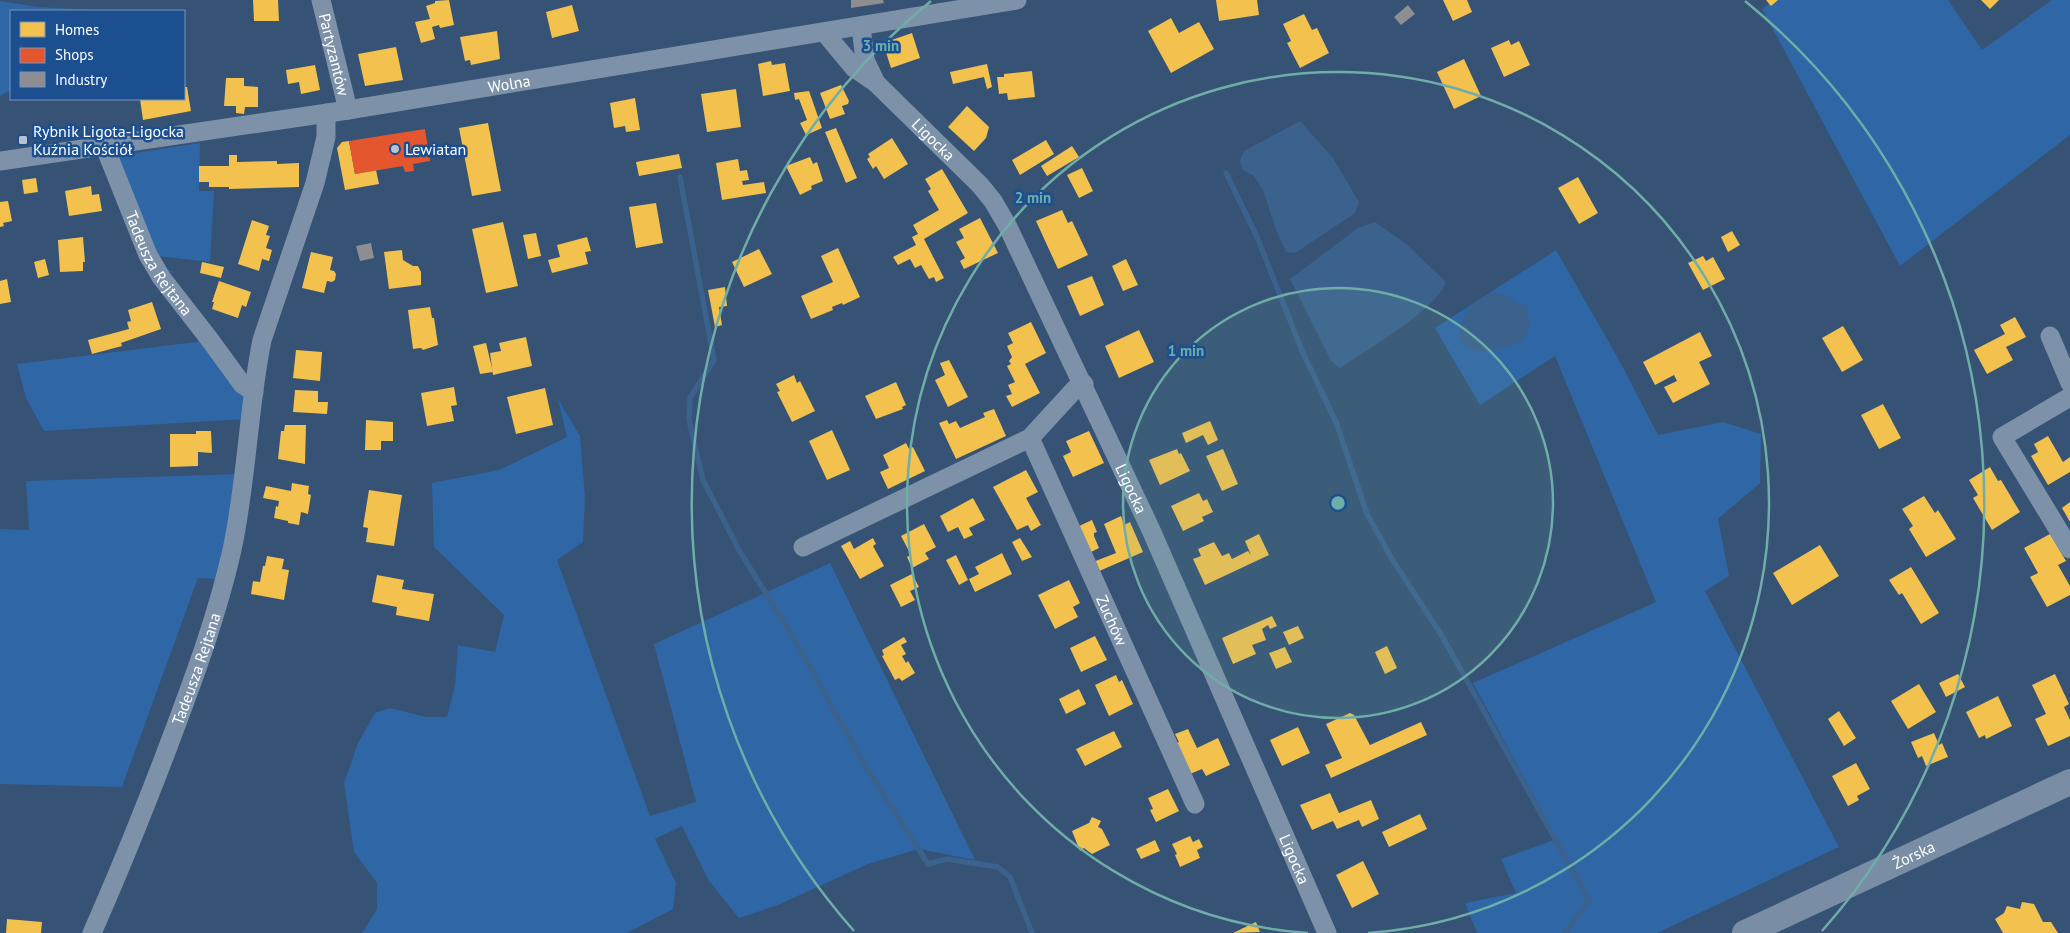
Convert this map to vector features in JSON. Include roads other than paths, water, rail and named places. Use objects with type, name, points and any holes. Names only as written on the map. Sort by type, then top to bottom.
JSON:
[{"type":"main road","name":"Żorska","points":[[1752,931],[2070,782]]},
{"type":"street","name":"Partyzantów","points":[[322,0],[348,110]]},
{"type":"street","name":"Wolna","points":[[0,161],[348,110],[1017,0]]},
{"type":"street","name":"Ligocka","points":[[861,26],[865,60],[876,83]]},
{"type":"street","name":"Ligocka","points":[[824,32],[854,68],[876,83],[971,174],[993,201],[1084,384],[1159,548],[1327,933]]},
{"type":"street","name":"Tadeusza Rejtana","points":[[92,933],[127,853],[209,638],[235,534],[247,463],[254,392],[262,340],[315,183],[326,137],[326,113]]},
{"type":"street","name":"Tadeusza Rejtana","points":[[104,145],[148,255],[161,277],[242,384],[254,392]]},
{"type":"street","points":[[2050,336],[2070,383]]},
{"type":"street","points":[[803,547],[1030,438],[1074,389],[1084,384]]},
{"type":"street","points":[[2070,397],[2002,437],[2070,549]]},
{"type":"street","name":"Zuchów","points":[[1030,438],[1195,804]]},
{"type":"waterway","points":[[1226,173],[1257,237],[1303,353],[1336,422],[1367,514],[1392,559],[1442,636],[1589,900],[1565,933]]},
{"type":"waterway","points":[[680,177],[714,360],[690,398],[689,420],[703,480],[739,550],[800,649],[861,759],[928,864],[947,859],[998,867],[1010,877],[1032,933]]},
{"type":"place","name":"Rybnik Ligota-Ligocka Kuźnia Kościół","points":[[23,140]]},
{"type":"place","name":"Lewiatan","points":[[395,149]]}]
